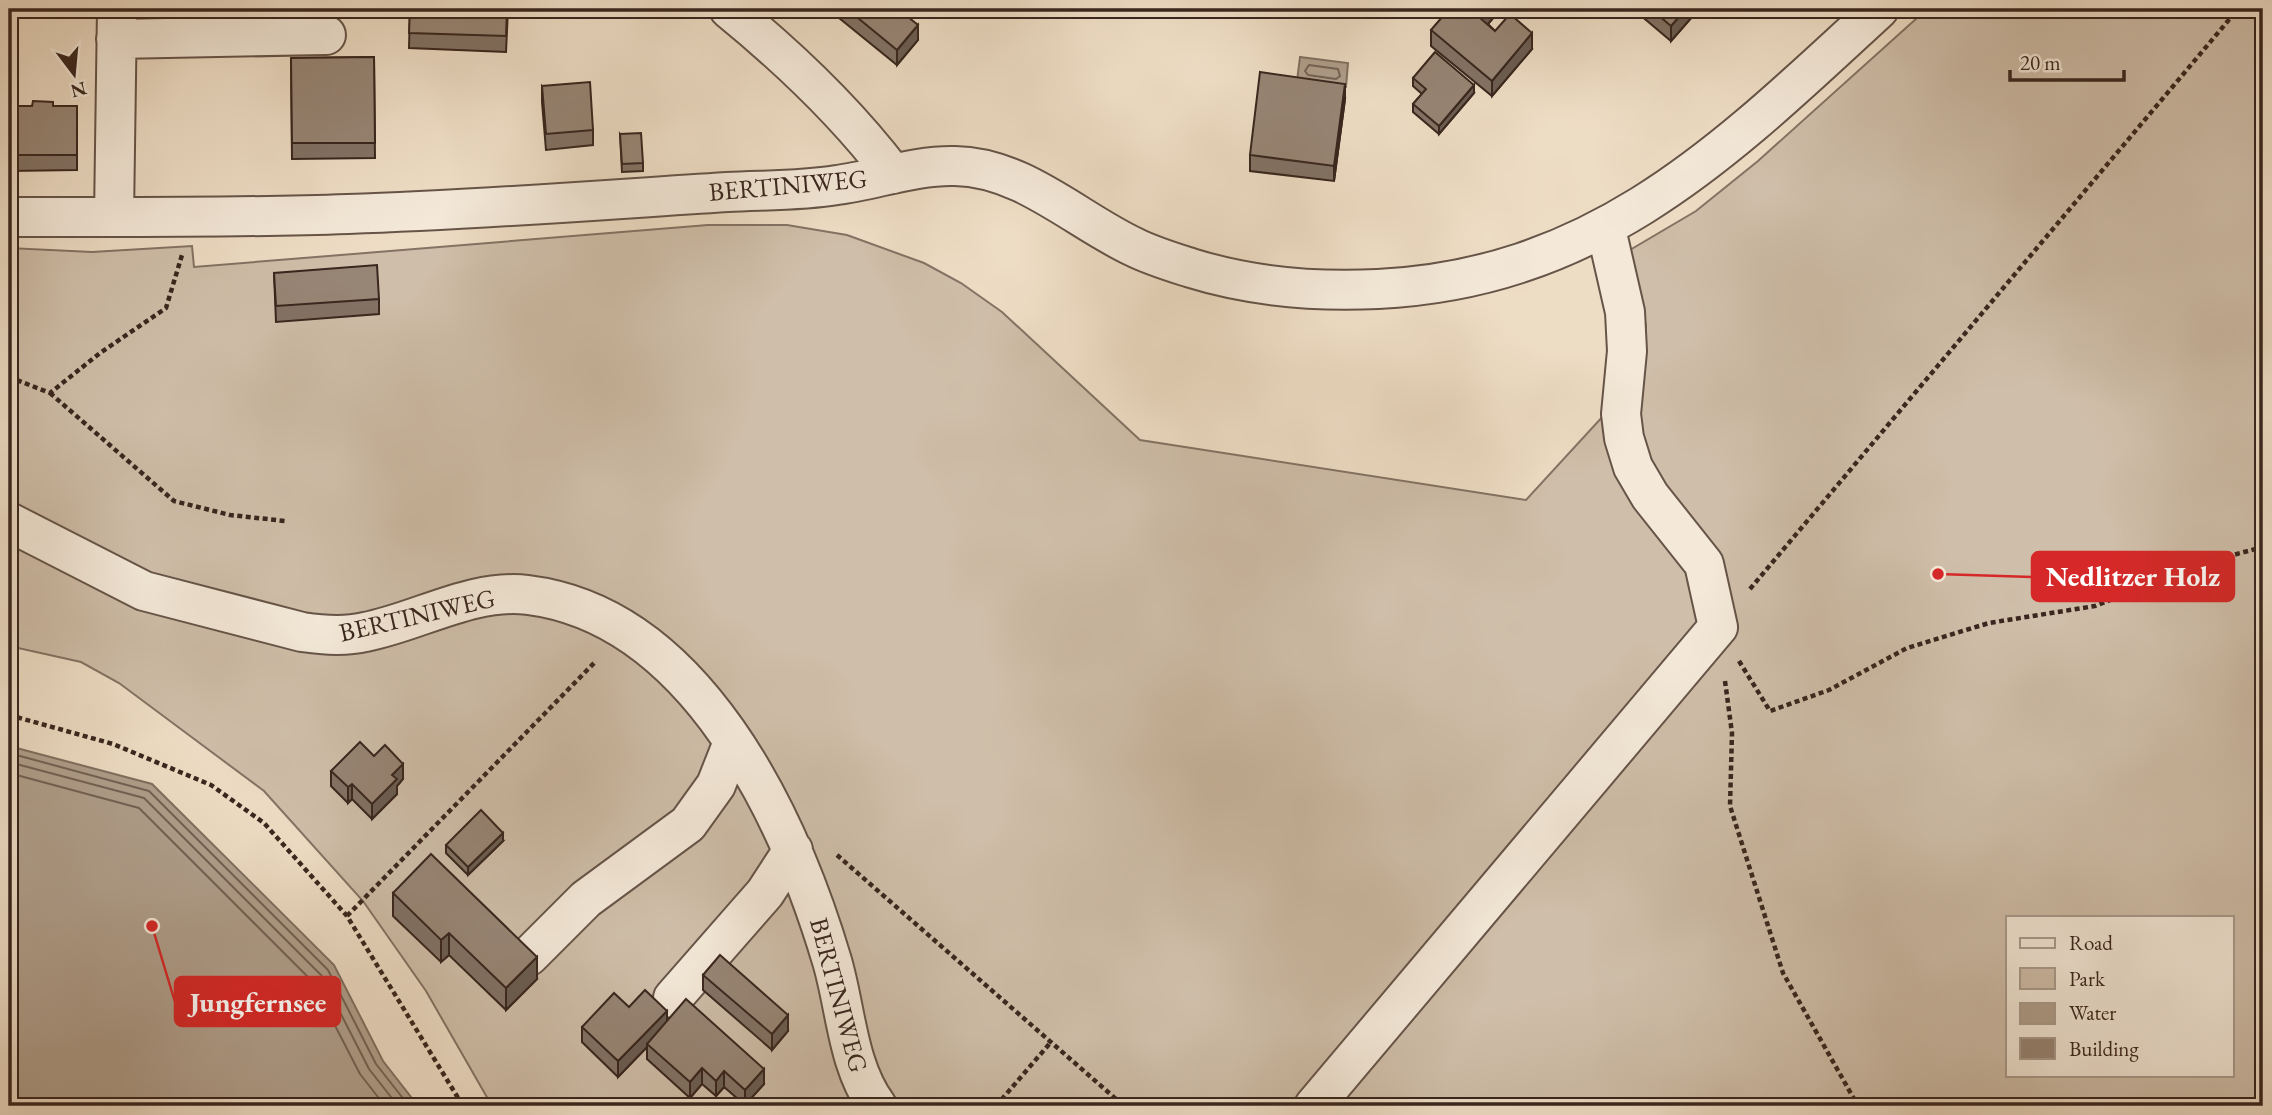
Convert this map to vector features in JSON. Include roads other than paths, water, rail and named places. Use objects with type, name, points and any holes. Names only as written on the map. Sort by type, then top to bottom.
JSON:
[{"type":"street","name":"BERTINIWEG","points":[[9,217],[349,214],[835,186],[893,174],[856,128],[773,45],[729,9]]},
{"type":"street","points":[[893,174],[930,166],[961,166],[992,171],[1017,180],[1135,248],[1195,269],[1296,289],[1339,291],[1436,284],[1488,274],[1546,255],[1606,229],[1664,195],[1720,151],[1879,9]]},
{"type":"street","points":[[114,217],[117,24],[326,36]]},
{"type":"street","points":[[1314,1106],[1718,627],[1704,564],[1650,496],[1633,467],[1624,438],[1621,414],[1627,351],[1625,312],[1606,229]]},
{"type":"street","name":"BERTINIWEG","points":[[9,522],[144,592],[302,632],[328,636],[364,633],[499,594],[565,602],[596,613],[626,629],[660,655],[733,742],[765,792],[810,848],[818,914],[837,979],[857,1066],[877,1106]]},
{"type":"street","points":[[529,956],[586,899],[688,824],[716,785],[733,742]]},
{"type":"street","points":[[673,998],[765,893],[810,848]]},
{"type":"water","points":[[1300,57],[1348,63],[1346,87],[1297,81]]},
{"type":"water","points":[[9,746],[152,784],[334,965],[383,1061],[418,1106],[9,1106]]},
{"type":"place","name":"Nedlitzer Holz","points":[[1938,574]]},
{"type":"place","name":"Jungfernsee","points":[[152,926]]}]
